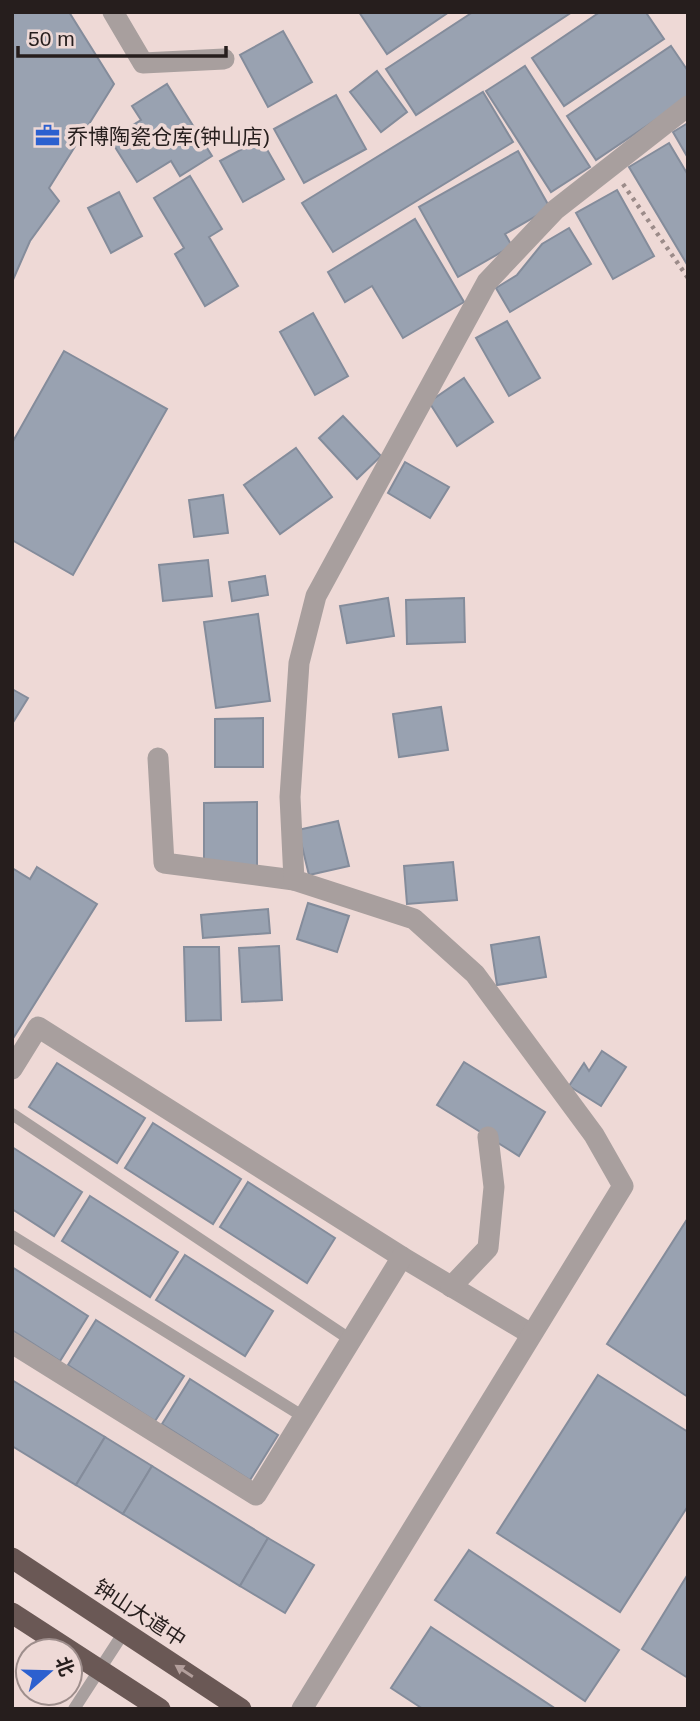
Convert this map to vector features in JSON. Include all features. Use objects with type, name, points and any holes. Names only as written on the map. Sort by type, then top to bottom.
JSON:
[{"type":"highway","name":"钟山大道中","points":[[12,1558],[241,1709]]},
{"type":"highway","points":[[12,1612],[160,1709]]},
{"type":"street","points":[[113,12],[144,63],[224,59]]},
{"type":"street","points":[[294,880],[290,797],[299,663],[316,596],[487,282],[555,210],[688,106]]},
{"type":"street","points":[[158,758],[164,863],[294,880],[414,919],[475,974],[594,1135],[622,1186],[302,1709]]},
{"type":"street","points":[[12,1069],[38,1027],[402,1257],[531,1334]]},
{"type":"street","points":[[451,1287],[488,1248],[495,1187],[488,1137]]},
{"type":"street","points":[[12,1343],[256,1495],[402,1257]]},
{"type":"lane","points":[[12,1114],[351,1340]]},
{"type":"lane","points":[[12,1236],[304,1417]]},
{"type":"lane","points":[[74,1709],[124,1632]]},
{"type":"path","points":[[611,166],[688,278]]},
{"type":"building","name":"乔博陶瓷仓库(钟山店)","points":[[12,12],[69,12],[114,84],[49,188],[59,201],[30,241],[12,282]]},
{"type":"building","points":[[359,12],[449,12],[387,54]]},
{"type":"building","points":[[473,12],[572,12],[416,115],[386,69]]},
{"type":"building","points":[[600,12],[649,12],[647,14],[664,39],[564,106],[532,58]]},
{"type":"building","points":[[283,31],[312,82],[268,107],[240,55]]},
{"type":"building","points":[[671,46],[688,71],[688,98],[596,160],[567,116]]},
{"type":"building","points":[[525,66],[590,167],[551,192],[486,91]]},
{"type":"building","points":[[377,71],[407,112],[381,132],[350,92]]},
{"type":"building","points":[[167,84],[212,156],[180,176],[171,161],[137,182],[110,139],[141,120],[132,106]]},
{"type":"building","points":[[483,92],[513,142],[333,252],[302,203]]},
{"type":"building","points":[[336,95],[366,149],[304,183],[274,129]]},
{"type":"building","points":[[688,123],[688,158],[673,132]]},
{"type":"building","points":[[261,139],[284,179],[243,202],[220,161]]},
{"type":"building","points":[[669,143],[688,175],[688,266],[629,167]]},
{"type":"building","points":[[518,151],[550,208],[505,234],[512,246],[458,277],[419,207]]},
{"type":"building","points":[[190,176],[222,229],[209,237],[238,286],[205,306],[175,254],[184,248],[154,198]]},
{"type":"building","points":[[617,190],[654,256],[613,279],[576,213]]},
{"type":"building","points":[[119,192],[142,236],[111,253],[88,208]]},
{"type":"building","points":[[415,219],[464,302],[403,338],[372,286],[345,302],[328,272]]},
{"type":"building","points":[[569,228],[591,264],[510,312],[496,288],[517,275],[542,244]]},
{"type":"building","points":[[313,313],[348,376],[315,395],[280,332]]},
{"type":"building","points":[[507,321],[540,378],[509,396],[476,338]]},
{"type":"building","points":[[64,351],[167,409],[73,575],[12,540],[12,443]]},
{"type":"building","points":[[464,378],[493,422],[457,446],[429,402]]},
{"type":"building","points":[[343,416],[381,456],[357,479],[319,438]]},
{"type":"building","points":[[296,448],[332,497],[280,534],[244,485]]},
{"type":"building","points":[[405,462],[449,487],[430,518],[388,493]]},
{"type":"building","points":[[223,495],[228,533],[194,537],[189,500]]},
{"type":"building","points":[[208,560],[212,596],[163,601],[159,565]]},
{"type":"building","points":[[265,576],[268,595],[232,601],[229,582]]},
{"type":"building","points":[[388,598],[394,636],[347,643],[340,606]]},
{"type":"building","points":[[464,598],[465,642],[407,644],[406,600]]},
{"type":"building","points":[[258,614],[270,701],[216,708],[204,622]]},
{"type":"building","points":[[12,689],[28,698],[12,724]]},
{"type":"building","points":[[441,707],[448,750],[399,757],[393,714]]},
{"type":"building","points":[[263,718],[263,767],[215,767],[215,719]]},
{"type":"building","points":[[257,802],[257,866],[204,866],[204,803]]},
{"type":"building","points":[[338,821],[349,866],[309,875],[298,830]]},
{"type":"building","points":[[453,862],[457,900],[407,904],[404,866]]},
{"type":"building","points":[[37,867],[97,904],[12,1040],[12,868],[30,879]]},
{"type":"building","points":[[308,903],[349,916],[337,952],[297,939]]},
{"type":"building","points":[[268,909],[270,933],[203,938],[201,915]]},
{"type":"building","points":[[539,937],[546,977],[497,985],[491,945]]},
{"type":"building","points":[[279,946],[282,1000],[242,1002],[239,948]]},
{"type":"building","points":[[184,947],[219,947],[221,1020],[186,1021]]},
{"type":"building","points":[[602,1051],[626,1067],[601,1106],[569,1086],[584,1063],[589,1071]]},
{"type":"building","points":[[464,1062],[545,1112],[519,1156],[437,1105]]},
{"type":"building","points":[[57,1063],[145,1118],[117,1163],[29,1107]]},
{"type":"building","points":[[153,1123],[241,1179],[213,1224],[125,1168]]},
{"type":"building","points":[[12,1147],[82,1192],[54,1236],[12,1209]]},
{"type":"building","points":[[248,1182],[335,1238],[307,1283],[220,1227]]},
{"type":"building","points":[[90,1196],[178,1252],[150,1297],[62,1241]]},
{"type":"building","points":[[688,1218],[688,1397],[607,1344]]},
{"type":"building","points":[[185,1255],[273,1311],[245,1356],[156,1300]]},
{"type":"building","points":[[12,1267],[88,1316],[60,1361],[12,1330]]},
{"type":"building","points":[[96,1320],[184,1376],[155,1421],[68,1365]]},
{"type":"building","points":[[598,1375],[688,1432],[688,1506],[620,1612],[497,1533]]},
{"type":"building","points":[[190,1379],[278,1435],[250,1480],[162,1424]]},
{"type":"building","points":[[12,1380],[105,1437],[76,1485],[12,1446]]},
{"type":"building","points":[[105,1437],[152,1466],[123,1514],[76,1485]]},
{"type":"building","points":[[152,1466],[268,1538],[240,1586],[123,1514]]},
{"type":"building","points":[[268,1538],[314,1565],[285,1613],[240,1586]]},
{"type":"building","points":[[469,1550],[619,1650],[585,1701],[435,1600]]},
{"type":"building","points":[[688,1574],[688,1678],[642,1649]]},
{"type":"building","points":[[431,1627],[556,1709],[423,1709],[391,1688]]},
{"type":"place","name":"乔博陶瓷仓库(钟山店)","points":[[47,136]]}]
